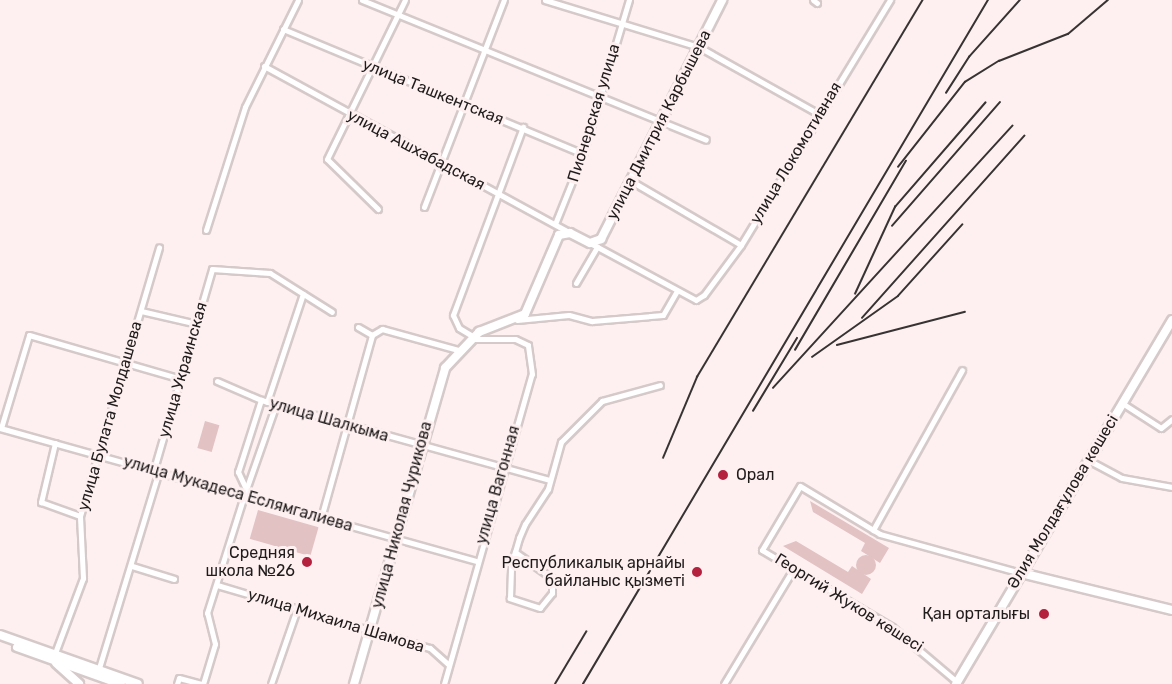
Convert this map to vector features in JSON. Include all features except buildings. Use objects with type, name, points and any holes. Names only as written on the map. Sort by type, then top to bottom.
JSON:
[{"type":"main road","points":[[1,638],[99,668],[106,678]]},
{"type":"main road","points":[[51,655],[106,678],[138,684]]},
{"type":"street","points":[[206,230],[245,107],[298,0]]},
{"type":"street","points":[[362,0],[602,94],[706,140]]},
{"type":"street","points":[[378,209],[327,159],[374,68],[405,0]]},
{"type":"street","points":[[424,207],[504,0]]},
{"type":"street","points":[[545,0],[622,26],[699,47],[819,114]]},
{"type":"street","name":"Пионерская улица","points":[[555,224],[584,154],[629,0]]},
{"type":"street","name":"улица Дмитрия Карбышева","points":[[576,283],[593,245],[601,239],[722,0]]},
{"type":"street","name":"улица Локомотивная","points":[[677,291],[696,300],[720,279],[890,0]]},
{"type":"street","name":"улица Ташкентская","points":[[283,29],[584,154]]},
{"type":"street","name":"улица Ашхабадская","points":[[264,66],[349,115],[570,232]]},
{"type":"street","points":[[471,338],[459,328],[453,315],[495,192],[523,127]]},
{"type":"street","points":[[631,181],[741,245]]},
{"type":"street","points":[[515,320],[569,315],[592,321],[663,315],[677,291],[570,232]]},
{"type":"street","name":"улица Николая Чурикова","points":[[354,684],[440,381],[458,350],[471,338],[525,314],[555,239],[570,232]]},
{"type":"street","name":"улица Булата Молдашева","points":[[51,655],[83,578],[80,516],[96,455],[126,363],[159,247]]},
{"type":"street","name":"улица Украинская","points":[[99,668],[132,566],[212,270],[270,273],[303,294]]},
{"type":"street","points":[[246,489],[238,472],[303,294],[332,312]]},
{"type":"street","points":[[141,311],[197,324]]},
{"type":"street","name":"Әлия Молдағұлова көшесі","points":[[957,683],[1172,320]]},
{"type":"street","points":[[358,327],[372,335]]},
{"type":"street","points":[[321,518],[372,335],[382,329],[458,350]]},
{"type":"street","points":[[0,428],[29,335],[181,379]]},
{"type":"street","name":"улица Вагонная","points":[[444,684],[476,561],[532,374],[532,355],[515,339],[471,338]]},
{"type":"street","points":[[962,370],[873,530],[910,545],[1172,610]]},
{"type":"street","name":"улица Шалкыма","points":[[217,381],[264,401],[420,447],[549,480]]},
{"type":"street","points":[[515,552],[552,578],[552,593],[540,608],[510,598],[515,552],[549,480],[565,435],[602,401],[660,385]]},
{"type":"street","points":[[1122,403],[1161,428],[1172,419]]},
{"type":"street","points":[[178,681],[202,684],[215,644],[207,613],[246,489],[276,404]]},
{"type":"street","name":"улица Мукадеса Еслямгалиева","points":[[0,428],[476,561]]},
{"type":"street","points":[[55,443],[41,502],[80,516]]},
{"type":"street","points":[[1088,460],[1122,478],[1172,487]]},
{"type":"street","name":"Георгий Жуков көшесі","points":[[873,530],[800,486],[762,550],[924,648],[957,683]]},
{"type":"street","points":[[132,566],[174,579]]},
{"type":"street","points":[[724,684],[794,568]]},
{"type":"street","name":"улица Михаила Шамова","points":[[217,585],[430,648],[449,665]]},
{"type":"street","points":[[271,684],[297,609]]},
{"type":"street","points":[[51,655],[79,684]]},
{"type":"shaded area","points":[[205,421],[219,425],[212,452],[197,448]]},
{"type":"shaded area","points":[[810,501],[889,548],[880,563],[861,551],[865,543],[813,512]]},
{"type":"shaded area","points":[[258,510],[319,527],[310,556],[250,539]]},
{"type":"shaded area","points":[[796,541],[848,572],[852,566],[871,579],[862,594],[783,546]]},
{"type":"shaded area","points":[[866,555],[873,558],[876,565],[873,572],[866,575],[859,572],[856,565],[859,558]]},
{"type":"railway","points":[[663,458],[697,377],[923,0]]},
{"type":"railway","points":[[583,684],[988,0]]},
{"type":"railway","points":[[946,93],[969,57],[1020,0]]},
{"type":"railway","points":[[898,167],[965,82],[999,61],[1068,34],[1108,0]]},
{"type":"railway","points":[[892,226],[1000,102]]},
{"type":"railway","points":[[855,294],[895,207],[985,103]]},
{"type":"railway","points":[[773,388],[1012,126]]},
{"type":"railway","points":[[862,318],[1024,136]]},
{"type":"railway","points":[[795,350],[906,161]]},
{"type":"railway","points":[[812,357],[898,296],[962,225]]},
{"type":"railway","points":[[837,345],[965,312]]},
{"type":"railway","points":[[753,411],[797,338]]},
{"type":"railway","points":[[555,684],[586,632]]},
{"type":"place","name":"Орал","points":[[723,475]]},
{"type":"place","name":"Средняя школа №26","points":[[307,562]]},
{"type":"place","name":"Республикалық арнайы байланыс қызметі","points":[[697,572]]},
{"type":"place","name":"Қан орталығы","points":[[1044,614]]}]
